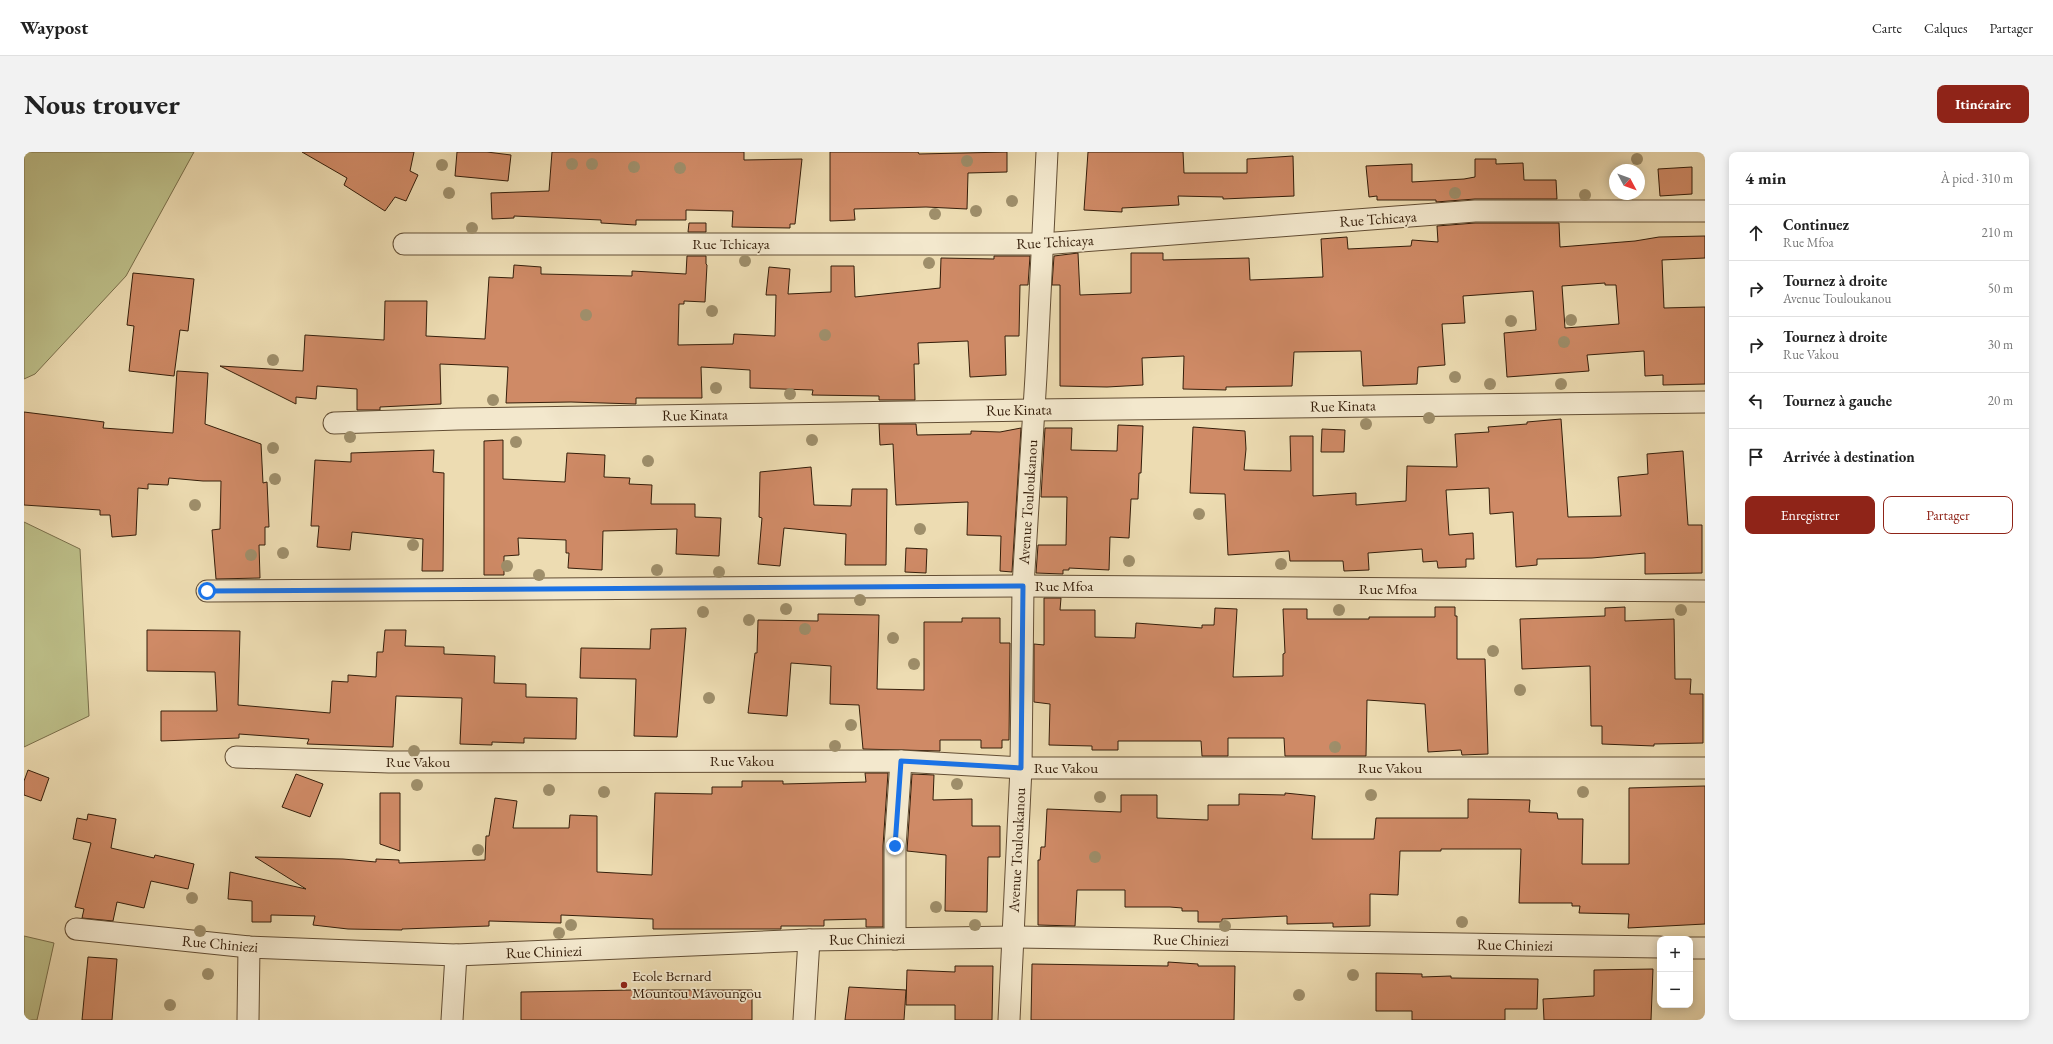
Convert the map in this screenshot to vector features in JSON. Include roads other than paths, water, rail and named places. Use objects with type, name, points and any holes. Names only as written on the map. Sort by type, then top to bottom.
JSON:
[{"type":"street","name":"Avenue Touloukanou","points":[[1009,1020],[1021,768],[1023,586],[1034,410],[1047,152]]},
{"type":"street","name":"Rue Tchicaya","points":[[404,244],[1042,244],[1475,211],[1705,211]]},
{"type":"street","name":"Rue Kinata","points":[[334,423],[473,418],[1705,402]]},
{"type":"street","name":"Rue Mfoa","points":[[207,591],[1023,586],[1705,591]]},
{"type":"street","name":"Rue Vakou","points":[[236,757],[389,762],[901,761],[1021,768],[1705,768]]},
{"type":"street","points":[[895,939],[895,846],[901,761]]},
{"type":"street","name":"Rue Chiniezi","points":[[76,929],[249,947],[456,956],[809,940],[1013,937],[1657,947]]},
{"type":"street","points":[[804,1020],[809,940]]},
{"type":"street","points":[[248,1020],[249,947]]},
{"type":"street","points":[[1693,948],[1705,948]]},
{"type":"street","points":[[452,1020],[456,956]]},
{"type":"place","name":"Ecole Bernard Mountou Mavoungou","points":[[624,985]]}]
